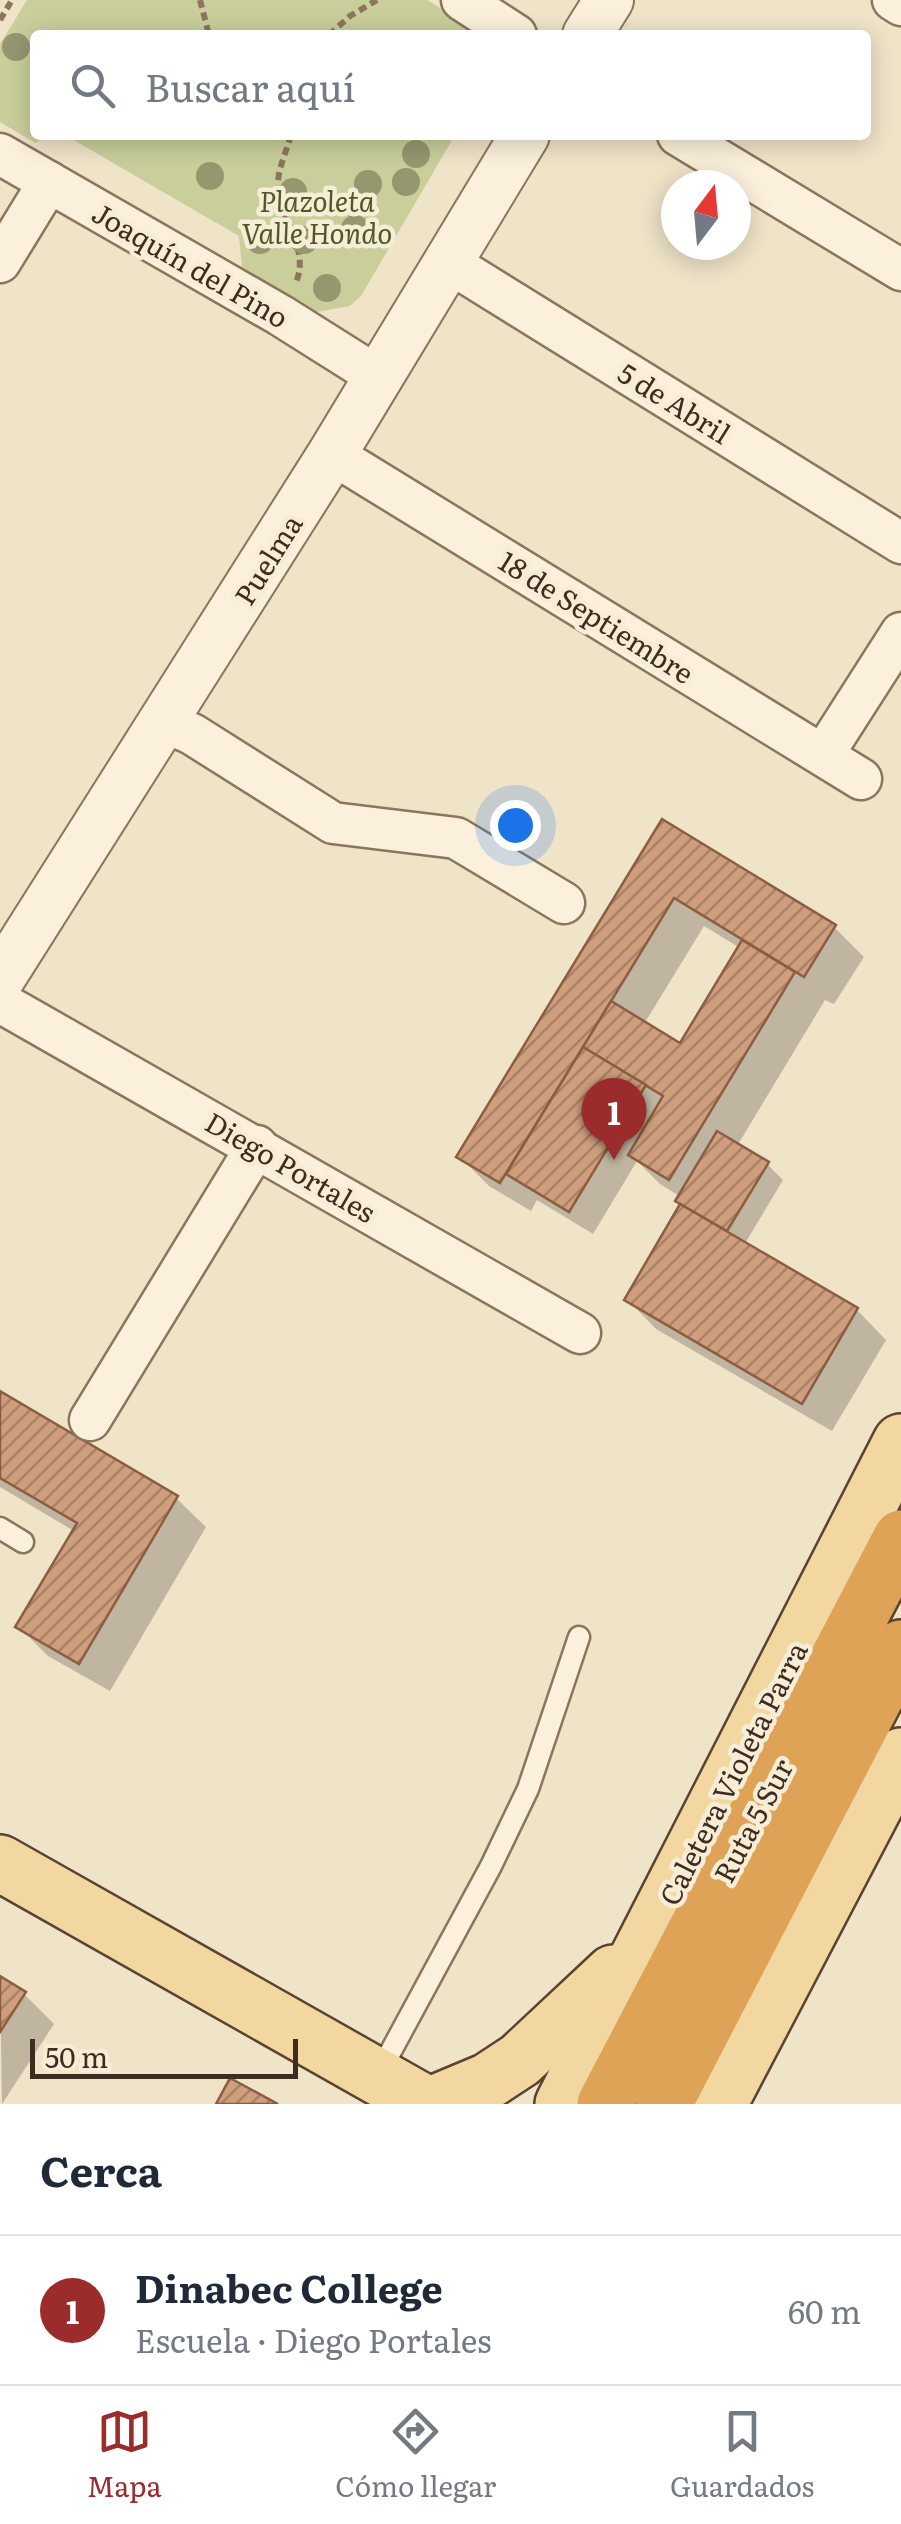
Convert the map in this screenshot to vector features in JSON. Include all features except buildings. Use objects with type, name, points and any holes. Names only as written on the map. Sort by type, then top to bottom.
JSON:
[{"type":"highway","name":"Ruta 5 Sur","points":[[605,2104],[901,1538]]},
{"type":"highway","name":"Ruta 5 Sur","points":[[664,2104],[901,1648]]},
{"type":"main road","name":"Caletera Violeta Parra","points":[[563,2104],[901,1442]]},
{"type":"main road","points":[[719,2104],[901,1756]]},
{"type":"main road","points":[[0,1863],[429,2104],[488,2081],[520,2060],[602,1984],[654,1925]]},
{"type":"street","points":[[462,0],[508,30]]},
{"type":"street","points":[[590,30],[609,0]]},
{"type":"street","points":[[892,0],[901,5]]},
{"type":"street","name":"Puelma","points":[[0,978],[380,378],[523,140]]},
{"type":"street","points":[[686,140],[901,270]]},
{"type":"street","name":"Joaquín del Pino","points":[[0,154],[280,314],[380,378]]},
{"type":"street","points":[[0,262],[49,182]]},
{"type":"street","name":"5 de Abril","points":[[448,262],[901,543]]},
{"type":"street","name":"18 de Septiembre","points":[[332,454],[861,779]]},
{"type":"street","points":[[823,755],[901,632]]},
{"type":"street","points":[[165,722],[192,734],[333,823],[456,838],[564,903]]},
{"type":"street","name":"Diego Portales","points":[[0,1002],[580,1333]]},
{"type":"street","points":[[90,1420],[257,1146]]},
{"type":"lane","points":[[0,1528],[24,1542]]},
{"type":"lane","points":[[378,2077],[492,1866],[528,1789],[579,1638]]},
{"type":"path","points":[[0,20],[12,0]]},
{"type":"path","points":[[200,0],[208,30]]},
{"type":"path","points":[[335,30],[378,0]]},
{"type":"path","points":[[280,314],[299,277],[301,263],[278,182],[290,140]]},
{"type":"green space","points":[[27,0],[427,0],[477,30],[30,30],[30,140],[0,122],[0,44]]},
{"type":"green space","name":"Plazoleta Valle Hondo","points":[[74,140],[452,140],[361,296],[350,306],[316,312],[242,267],[239,236]]},
{"type":"place","name":"Dinabec College","points":[[614,1160]]}]
